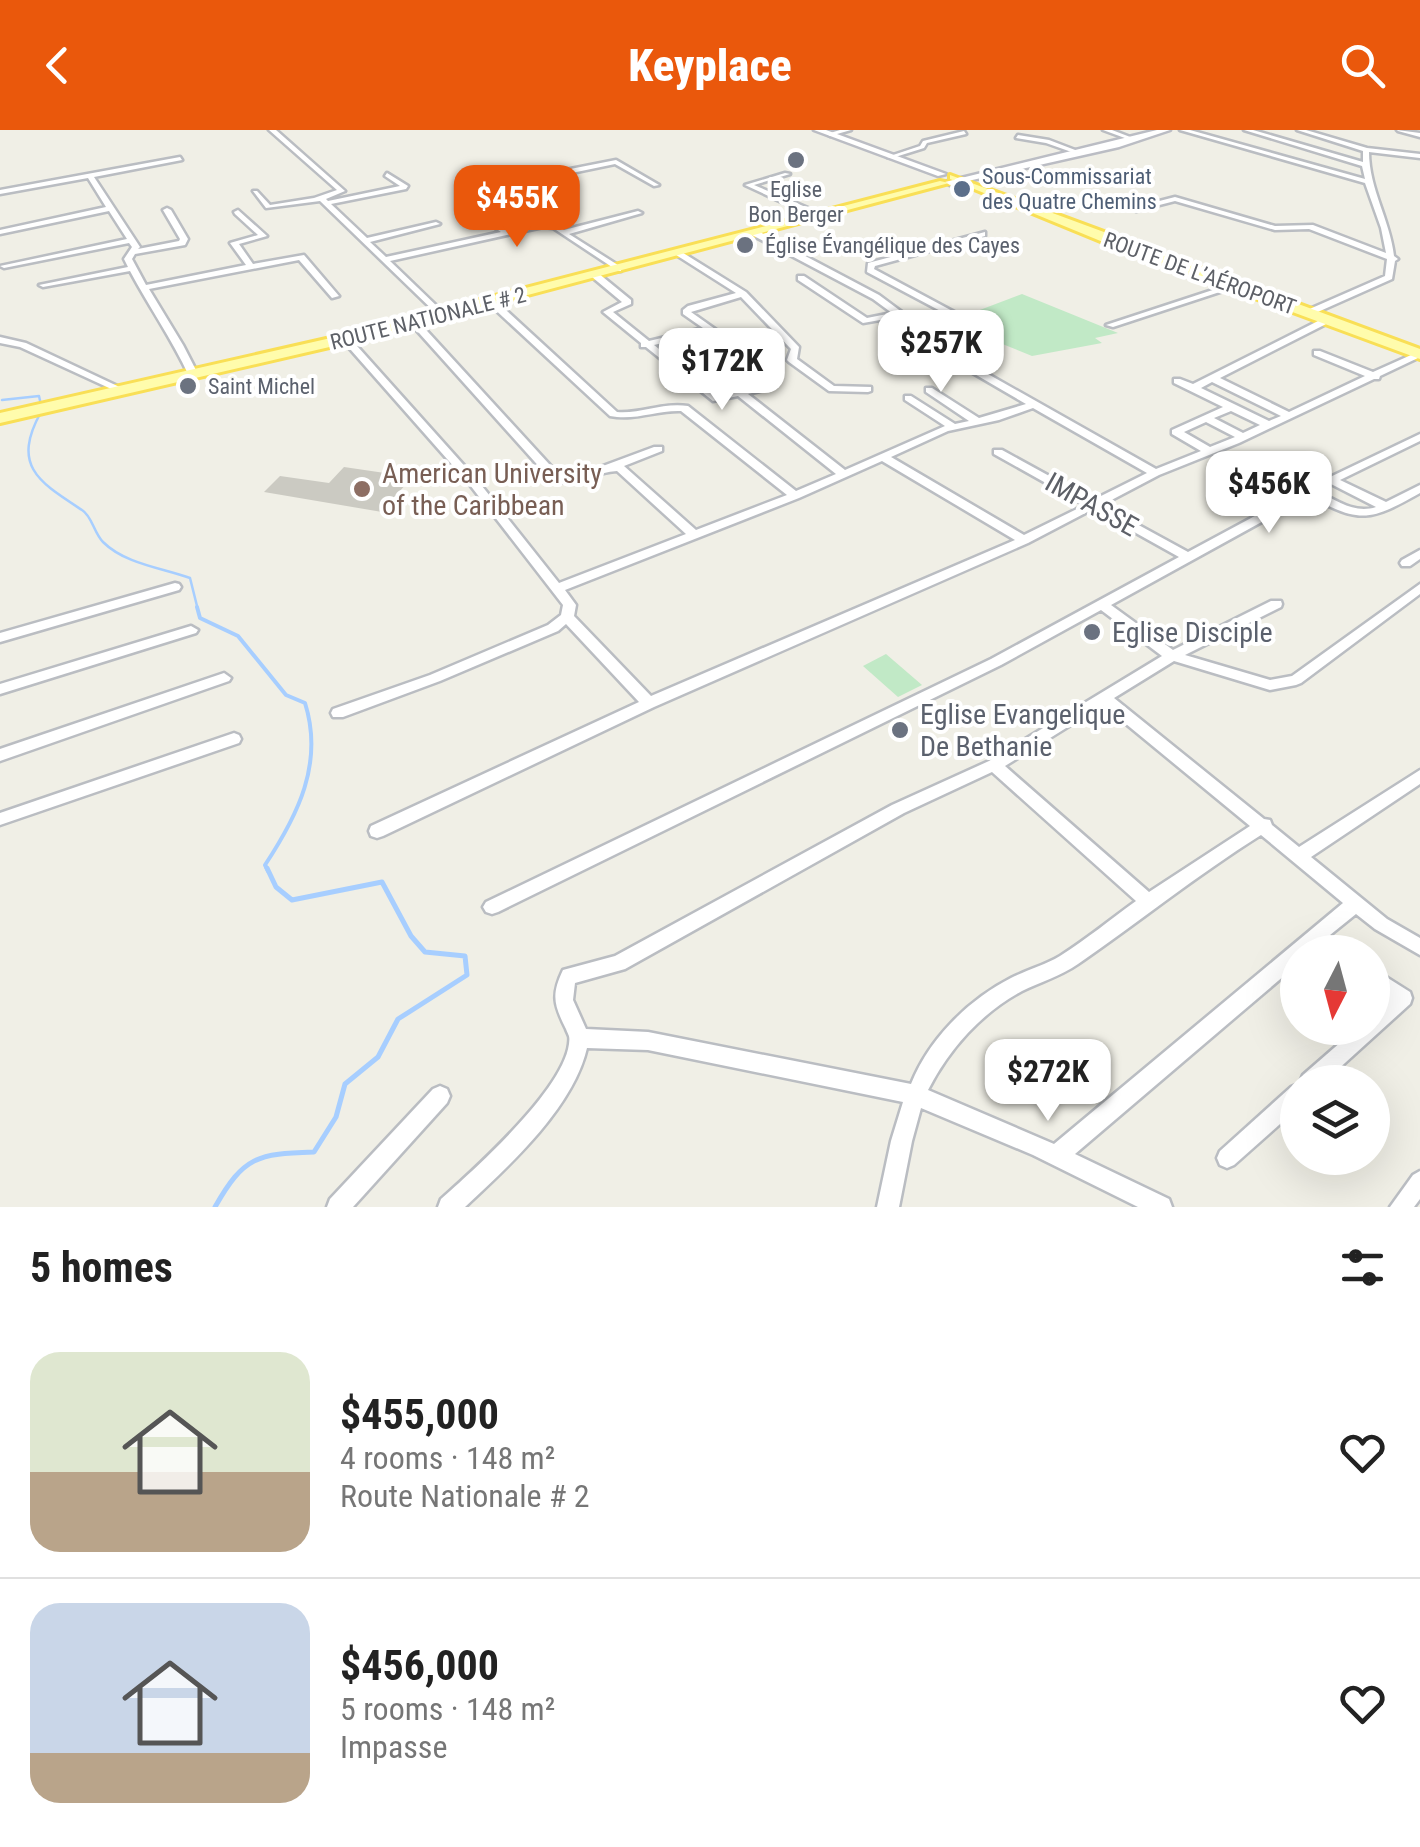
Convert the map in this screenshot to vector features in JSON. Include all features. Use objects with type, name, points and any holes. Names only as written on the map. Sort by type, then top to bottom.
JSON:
[{"type":"main road","points":[[818,130],[926,174]]},
{"type":"main road","points":[[981,182],[1166,130]]},
{"type":"main road","name":"ROUTE DE L’AÉROPORT","points":[[926,174],[981,182],[1234,286],[1420,354]]},
{"type":"main road","name":"ROUTE NATIONALE # 2","points":[[912,190],[926,174]]},
{"type":"main road","name":"ROUTE NATIONALE # 2","points":[[0,418],[414,322],[949,179]]},
{"type":"street","points":[[272,130],[342,192],[324,201]]},
{"type":"street","points":[[830,134],[848,130]]},
{"type":"street","points":[[1106,130],[1138,139]]},
{"type":"street","points":[[1116,130],[1138,139]]},
{"type":"street","points":[[1183,130],[1366,181]]},
{"type":"street","points":[[1202,134],[1212,130]]},
{"type":"street","points":[[1247,130],[1366,164]]},
{"type":"street","points":[[1400,130],[1420,134]]},
{"type":"street","points":[[1260,135],[1306,131],[1366,150],[1416,155],[1420,148]]},
{"type":"street","points":[[890,157],[922,147],[925,142],[964,133]]},
{"type":"street","points":[[1240,146],[1256,142],[1260,135]]},
{"type":"street","points":[[1018,137],[1050,141],[1080,153]]},
{"type":"street","points":[[1308,313],[1384,282],[1394,259],[1382,212],[1366,181],[1366,150]]},
{"type":"street","points":[[0,192],[180,159]]},
{"type":"street","points":[[508,233],[462,203],[480,196],[476,191],[480,188],[616,162],[656,186]]},
{"type":"street","points":[[255,192],[268,207],[406,187],[387,174]]},
{"type":"street","points":[[787,174],[748,186],[819,216]]},
{"type":"street","points":[[90,175],[135,252]]},
{"type":"street","points":[[1139,209],[1176,200],[1275,228],[1310,227],[1394,259]]},
{"type":"street","points":[[324,201],[441,315]]},
{"type":"street","points":[[0,232],[111,208]]},
{"type":"street","points":[[167,210],[184,239],[182,243],[135,252],[128,259],[142,288],[175,332],[194,376]]},
{"type":"street","points":[[238,212],[263,236],[234,243],[251,267]]},
{"type":"street","points":[[563,233],[638,213]]},
{"type":"street","points":[[365,241],[436,224]]},
{"type":"street","points":[[385,260],[547,224],[618,269]]},
{"type":"street","points":[[754,233],[902,314],[946,351],[1032,405],[1155,473]]},
{"type":"street","points":[[919,327],[954,316],[891,283],[870,270],[871,265],[982,234]]},
{"type":"street","points":[[4,266],[131,240]]},
{"type":"street","points":[[677,253],[742,294],[796,348],[792,360],[832,389],[868,389]]},
{"type":"street","points":[[142,288],[301,257],[335,296]]},
{"type":"street","points":[[42,285],[133,268]]},
{"type":"street","points":[[594,275],[627,300],[607,312],[716,400]]},
{"type":"street","points":[[801,278],[878,329]]},
{"type":"street","points":[[1110,325],[1234,286]]},
{"type":"street","points":[[742,294],[688,309],[687,314],[770,372]]},
{"type":"street","points":[[492,302],[614,414],[628,417],[664,407],[684,408],[769,386]]},
{"type":"street","points":[[866,321],[902,314]]},
{"type":"street","points":[[1193,388],[1328,320]]},
{"type":"street","points":[[414,322],[556,480],[568,482],[658,448]]},
{"type":"street","points":[[644,345],[706,330]]},
{"type":"street","points":[[338,713],[435,678],[552,628],[567,617],[570,605],[560,587],[346,338]]},
{"type":"street","points":[[0,340],[22,345],[123,391]]},
{"type":"street","points":[[1317,353],[1376,376]]},
{"type":"street","points":[[377,831],[649,703],[1024,540],[1155,473],[1244,437],[1420,354]]},
{"type":"street","points":[[1212,378],[1289,416]]},
{"type":"street","points":[[1178,381],[1268,425]]},
{"type":"street","points":[[929,390],[978,422]]},
{"type":"street","points":[[740,393],[845,475]]},
{"type":"street","points":[[908,398],[952,426]]},
{"type":"street","points":[[560,587],[795,496],[952,426],[1032,405]]},
{"type":"street","points":[[1210,452],[1177,431],[1231,407]]},
{"type":"street","points":[[684,408],[795,496]]},
{"type":"street","points":[[1206,418],[1244,437]]},
{"type":"street","points":[[492,907],[996,662],[1186,556],[1420,436]]},
{"type":"street","name":"IMPASSE","points":[[998,452],[1186,556]]},
{"type":"street","points":[[883,457],[1024,540]]},
{"type":"street","points":[[615,466],[695,536]]},
{"type":"street","points":[[1331,480],[1386,507]]},
{"type":"street","points":[[1309,491],[1356,515],[1372,515],[1420,488]]},
{"type":"street","points":[[1406,563],[1420,554]]},
{"type":"street","points":[[0,638],[175,586]]},
{"type":"street","points":[[1101,604],[1172,656],[1255,683],[1284,685],[1420,588]]},
{"type":"street","points":[[450,1207],[546,1106],[575,1057],[580,1038],[564,1006],[568,976],[619,963],[898,810],[994,765],[1172,656],[1276,604]]},
{"type":"street","points":[[567,617],[649,703]]},
{"type":"street","points":[[0,689],[191,630]]},
{"type":"street","points":[[0,755],[224,678]]},
{"type":"street","points":[[1106,699],[1381,924],[1420,947]]},
{"type":"street","points":[[0,819],[234,739]]},
{"type":"street","points":[[994,765],[1149,902]]},
{"type":"street","points":[[1300,854],[1420,776]]},
{"type":"street","points":[[888,1207],[913,1094],[927,1068],[962,1027],[1007,990],[1072,959],[1196,866],[1264,825]]},
{"type":"street","points":[[1319,935],[1356,904]]},
{"type":"street","points":[[1056,1156],[1280,968]]},
{"type":"street","points":[[1390,989],[1403,998],[1390,1010]]},
{"type":"street","points":[[580,1038],[648,1041],[913,1094],[1056,1156],[1160,1207]]},
{"type":"street","points":[[1329,1065],[1351,1045]]},
{"type":"street","points":[[338,1207],[440,1096]]},
{"type":"street","points":[[1226,1158],[1280,1110]]},
{"type":"street","points":[[1400,1207],[1420,1182]]},
{"type":"green space","points":[[1022,294],[1118,333],[1095,338],[1102,343],[1032,356],[995,341],[952,332],[950,324],[964,321],[964,316]]},
{"type":"green space","points":[[886,654],[922,685],[898,697],[863,666]]},
{"type":"building","name":"American University of the Caribbean","points":[[344,467],[412,477],[382,512],[264,492],[280,476],[329,483]]},
{"type":"waterway","points":[[2,400],[39,396],[41,405]]},
{"type":"waterway","points":[[41,412],[29,446],[34,471],[85,513],[112,549],[190,578],[198,610]]},
{"type":"waterway","points":[[197,607],[200,618],[238,636],[286,695],[305,703],[310,725],[309,767],[297,808],[265,865],[268,871]]},
{"type":"waterway","points":[[215,1207],[235,1177],[254,1161],[279,1154],[314,1152],[336,1117],[345,1084],[378,1057],[398,1019],[467,975],[465,956],[425,952],[411,936],[382,882],[292,900],[276,887],[267,868]]},
{"type":"place","name":"Eglise Bon Berger","points":[[796,160]]},
{"type":"place","name":"Sous-Commissariat des Quatre Chemins","points":[[962,189]]},
{"type":"place","name":"Église Évangélique des Cayes","points":[[745,245]]},
{"type":"place","name":"Saint Michel","points":[[188,386]]},
{"type":"place","name":"American University of the Caribbean","points":[[362,489]]},
{"type":"place","name":"Eglise Disciple","points":[[1092,632]]},
{"type":"place","name":"Eglise Evangelique De Bethanie","points":[[900,730]]}]
